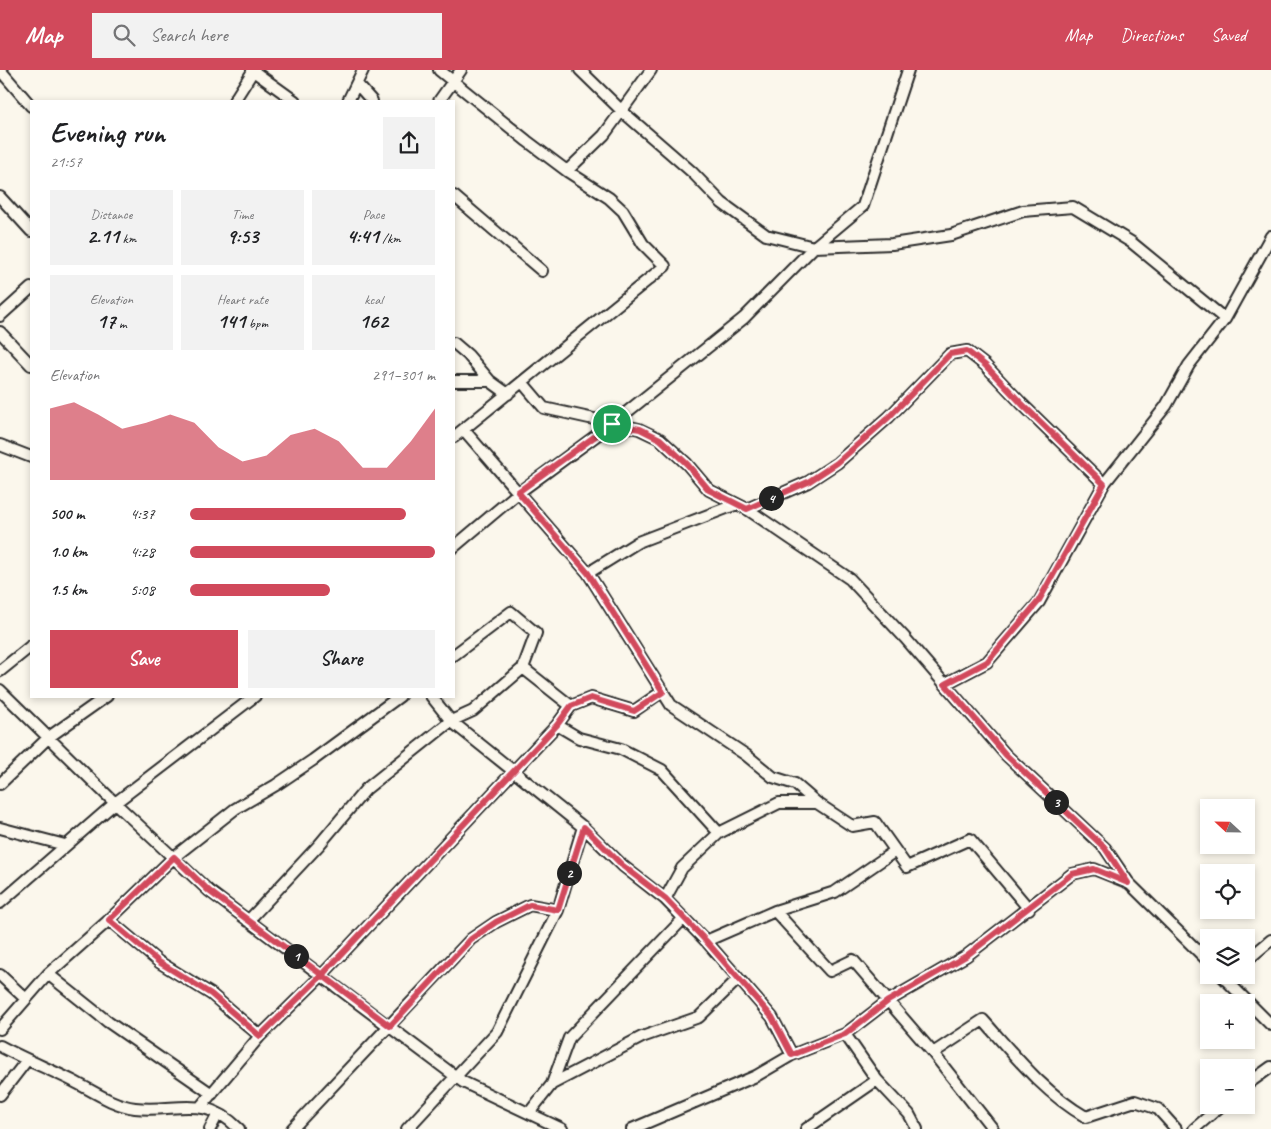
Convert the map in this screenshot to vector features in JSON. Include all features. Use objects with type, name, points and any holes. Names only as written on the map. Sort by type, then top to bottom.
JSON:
[{"type":"street","points":[[0,70],[30,105]]},
{"type":"street","points":[[235,100],[252,70],[294,100]]},
{"type":"street","points":[[349,100],[363,70]]},
{"type":"street","points":[[439,70],[567,171],[609,198],[623,211],[643,244],[665,266],[455,436]]},
{"type":"street","points":[[440,100],[462,70]]},
{"type":"street","points":[[580,70],[623,112],[692,172],[722,203],[766,235],[814,247],[892,244],[951,235],[1023,211],[1073,207],[1131,242],[1225,319]]},
{"type":"street","points":[[567,171],[604,135],[623,112],[651,70]]},
{"type":"street","points":[[455,546],[518,492],[612,424],[744,318],[814,247],[863,206],[908,70]]},
{"type":"street","points":[[357,84],[371,100]]},
{"type":"street","points":[[0,197],[30,230]]},
{"type":"street","points":[[455,197],[542,271]]},
{"type":"street","points":[[945,684],[987,662],[1038,602],[1104,484],[1166,406],[1189,365],[1225,319],[1267,252],[1271,236]]},
{"type":"street","points":[[0,316],[30,289]]},
{"type":"street","points":[[0,332],[30,364]]},
{"type":"street","points":[[455,343],[490,381],[508,394]]},
{"type":"street","points":[[747,509],[808,482],[837,463],[889,417],[950,354],[967,351],[985,365],[1104,484]]},
{"type":"street","points":[[455,381],[490,381]]},
{"type":"street","points":[[522,382],[544,408],[640,429],[660,439],[687,464],[709,490],[747,509],[850,579],[1006,755],[1105,848],[1128,883],[1200,953]]},
{"type":"street","points":[[464,430],[588,573],[671,705],[746,755],[773,777],[795,784],[817,803],[852,826],[875,822],[907,866],[970,839],[1029,909]]},
{"type":"street","points":[[0,445],[30,458]]},
{"type":"street","points":[[588,573],[638,542],[737,504]]},
{"type":"street","points":[[248,922],[320,845],[366,789],[451,721],[473,711],[523,668],[536,633],[511,612],[455,654]]},
{"type":"street","points":[[0,671],[30,647]]},
{"type":"street","points":[[523,668],[571,706]]},
{"type":"street","points":[[0,690],[115,803],[209,891],[248,922],[322,975],[457,1078],[558,1128]]},
{"type":"street","points":[[201,1106],[260,1036],[322,975],[557,725],[571,706],[591,698],[634,711],[663,692]]},
{"type":"street","points":[[0,784],[49,737],[104,698]]},
{"type":"street","points":[[0,903],[115,803],[252,698]]},
{"type":"street","points":[[0,1029],[48,974],[109,920],[174,857],[235,809],[298,770],[397,698]]},
{"type":"street","points":[[433,698],[451,721],[584,827],[623,866],[666,899],[706,941],[772,1017],[792,1055]]},
{"type":"street","points":[[557,725],[579,738],[621,749],[662,770],[719,833]]},
{"type":"street","points":[[666,899],[682,868],[719,833],[779,802],[817,803]]},
{"type":"street","points":[[407,1129],[457,1078],[497,1032],[558,910],[584,827]]},
{"type":"street","points":[[0,828],[65,846]]},
{"type":"street","points":[[706,941],[775,911],[835,892],[896,851]]},
{"type":"street","points":[[632,1129],[756,1076],[792,1055],[845,1034],[888,1001],[966,956],[1072,874],[1094,869],[1128,883]]},
{"type":"street","points":[[292,1129],[471,939],[496,922],[530,905],[558,910]]},
{"type":"street","points":[[775,911],[830,971],[853,960],[933,1053],[993,1129]]},
{"type":"street","points":[[529,1113],[552,1084],[569,1038],[684,918]]},
{"type":"street","points":[[109,920],[159,962],[211,994],[260,1036]]},
{"type":"street","points":[[1255,953],[1271,940]]},
{"type":"street","points":[[48,974],[115,1027],[212,1094]]},
{"type":"street","points":[[0,975],[26,999]]},
{"type":"street","points":[[552,1084],[642,1037],[698,1017],[738,979]]},
{"type":"street","points":[[1233,984],[1271,1025]]},
{"type":"street","points":[[933,1053],[983,1020],[1030,1074],[1072,1109],[1086,1117],[1135,1101],[1158,1109],[1176,1129]]},
{"type":"street","points":[[845,1034],[877,1080],[910,1114],[917,1129]]},
{"type":"street","points":[[0,1046],[107,1100],[133,1108],[201,1106],[218,1114],[239,1129]]},
{"type":"street","points":[[0,1095],[27,1060]]},
{"type":"street","points":[[1255,1079],[1271,1067]]},
{"type":"street","points":[[806,1129],[877,1080]]},
{"type":"street","points":[[210,1129],[218,1114]]},
{"type":"street","points":[[1194,1129],[1212,1114]]},
{"type":"route","points":[[612,424],[518,492],[588,573],[663,692],[634,711],[591,698],[571,706],[557,725],[322,975],[248,922],[209,891],[174,857],[109,920],[159,962],[211,994],[260,1036],[291,1003],[322,975],[390,1026],[453,956],[471,939],[496,922],[530,905],[558,910],[571,863],[584,827],[623,866],[666,899],[706,941],[772,1017],[792,1055],[845,1034],[888,1001],[966,956],[1072,874],[1094,869],[1128,883],[1105,848],[1006,755],[945,684],[987,662],[1038,602],[1104,484],[985,365],[967,351],[950,354],[889,417],[837,463],[808,482],[747,509],[709,490],[687,464],[660,439],[640,429],[612,424]]}]
